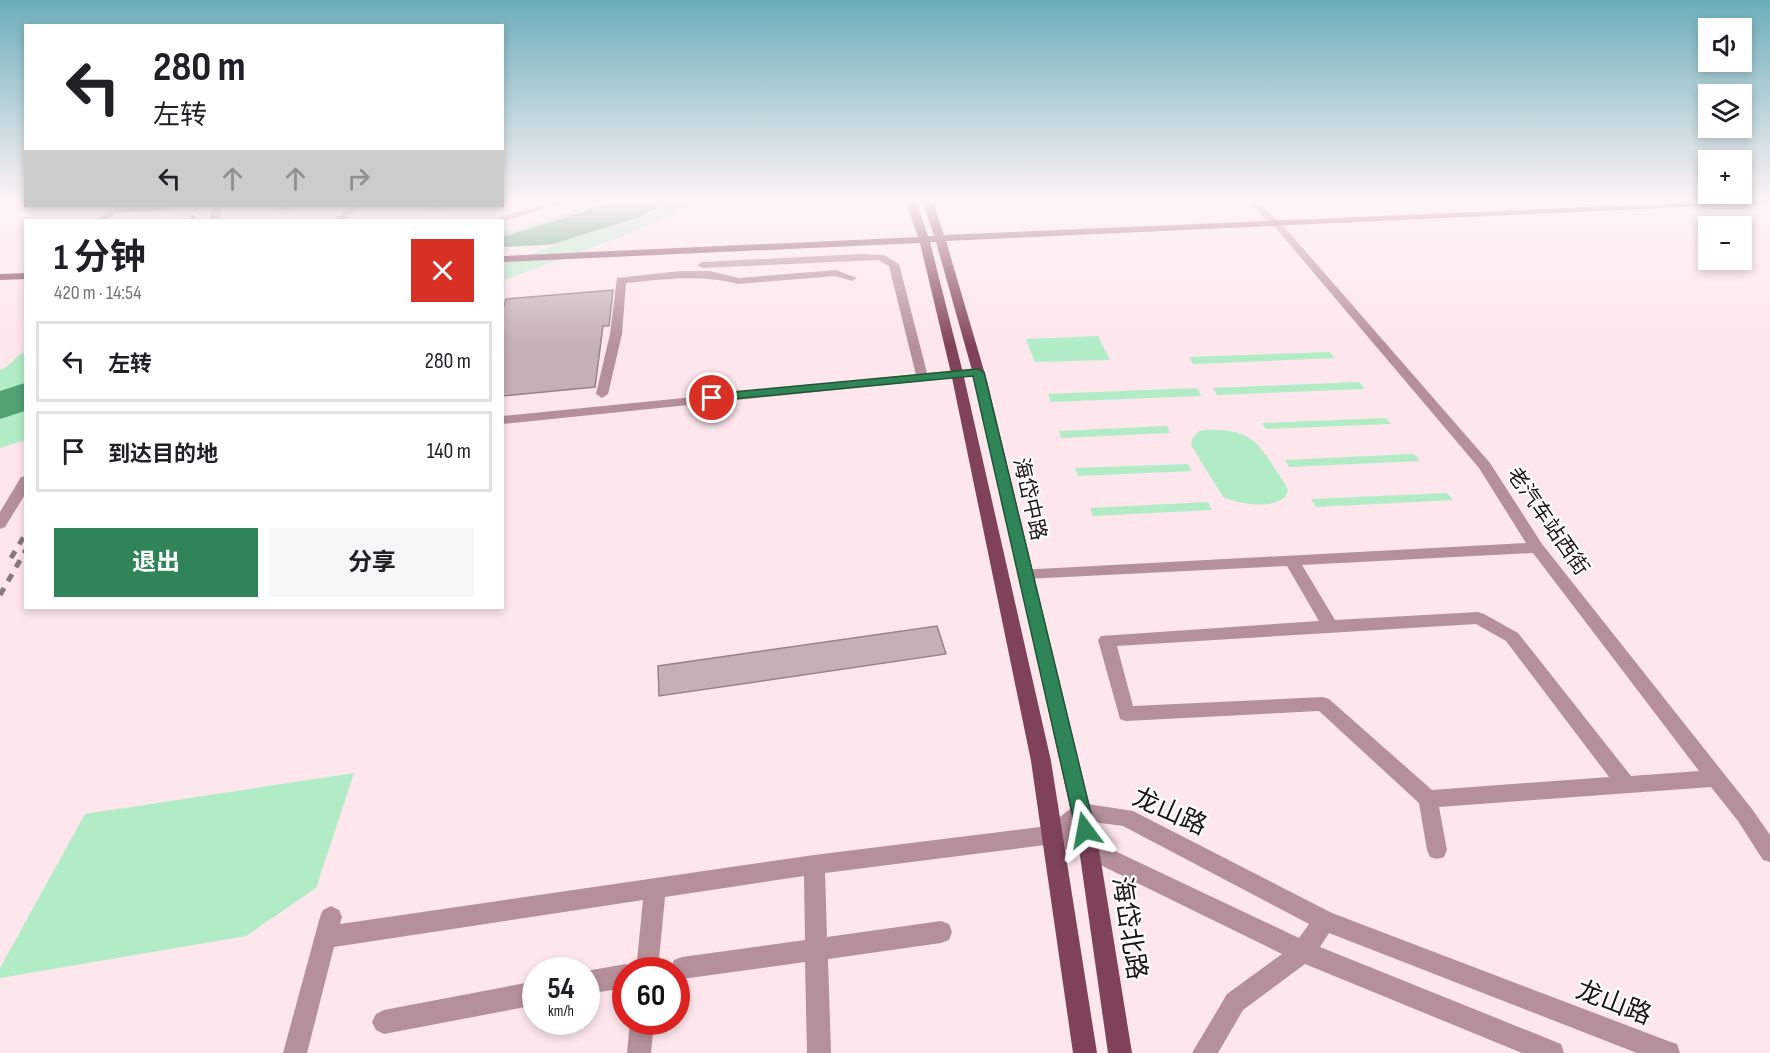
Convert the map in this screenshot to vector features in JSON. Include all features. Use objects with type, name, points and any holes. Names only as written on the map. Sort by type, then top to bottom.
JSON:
[{"type":"main road","points":[[504,253],[691,248]]},
{"type":"main road","points":[[504,259],[694,248]]},
{"type":"main road","points":[[926,248],[957,373],[1041,761],[1085,1053]]},
{"type":"main road","name":"海岱中路","points":[[943,248],[978,372],[1081,812]]},
{"type":"main road","points":[[0,277],[24,276]]},
{"type":"main road","points":[[0,283],[24,282]]},
{"type":"main road","name":"海岱北路","points":[[1081,812],[1089,849],[1120,1053]]},
{"type":"street","points":[[696,248],[702,269]]},
{"type":"street","name":"老汽车站西街","points":[[1298,248],[1485,466],[1537,548],[1745,815],[1770,853]]},
{"type":"street","points":[[603,394],[616,334],[621,280],[702,269],[860,257],[880,257],[894,264],[922,376]]},
{"type":"street","points":[[702,269],[738,281],[836,273],[852,278]]},
{"type":"street","points":[[504,420],[978,372]]},
{"type":"street","points":[[0,524],[24,483]]},
{"type":"street","points":[[1025,574],[1537,548]]},
{"type":"street","points":[[1292,561],[1330,626]]},
{"type":"street","points":[[1437,850],[1428,799],[1323,704],[1126,714],[1107,640],[1478,618],[1512,637],[1626,784]]},
{"type":"street","points":[[1428,799],[1716,778]]},
{"type":"street","points":[[1053,835],[1081,812]]},
{"type":"street","name":"龙山路","points":[[1081,812],[1126,818],[1325,921],[1668,1053]]},
{"type":"street","points":[[295,1053],[329,927],[655,889],[814,865],[1053,835],[1089,849],[1303,952],[1552,1053]]},
{"type":"street","points":[[814,865],[819,1053]]},
{"type":"street","points":[[648,957],[655,889]]},
{"type":"street","points":[[1204,1053],[1235,1002],[1303,952],[1325,921]]},
{"type":"street","points":[[690,967],[941,932]]},
{"type":"street","points":[[384,1022],[522,996]]},
{"type":"street","points":[[639,1053],[641,1035]]},
{"type":"shaded area","points":[[504,248],[590,248],[504,280]]},
{"type":"shaded area","points":[[504,248],[541,248],[504,260]]},
{"type":"shaded area","points":[[1098,336],[1110,360],[1035,362],[1026,339]]},
{"type":"shaded area","points":[[1329,352],[1335,358],[1193,364],[1189,357]]},
{"type":"shaded area","points":[[24,353],[24,440],[0,448],[0,370]]},
{"type":"shaded area","points":[[1359,382],[1365,389],[1217,395],[1213,388]]},
{"type":"shaded area","points":[[24,383],[24,411],[0,419],[0,391]]},
{"type":"shaded area","points":[[1197,388],[1201,396],[1051,402],[1048,394]]},
{"type":"shaded area","points":[[1386,418],[1391,424],[1266,429],[1262,423]]},
{"type":"shaded area","points":[[1167,426],[1170,433],[1061,438],[1059,431]]},
{"type":"shaded area","points":[[1199,431],[1235,432],[1254,442],[1269,459],[1285,484],[1288,491],[1285,497],[1263,505],[1246,504],[1223,497],[1191,445],[1192,439]]},
{"type":"shaded area","points":[[1414,454],[1420,461],[1289,467],[1285,460]]},
{"type":"shaded area","points":[[1188,464],[1192,471],[1078,476],[1075,468]]},
{"type":"shaded area","points":[[1447,493],[1453,500],[1316,507],[1311,499]]},
{"type":"shaded area","points":[[1208,502],[1212,510],[1093,516],[1090,508]]},
{"type":"shaded area","points":[[354,773],[316,888],[246,936],[0,978],[0,968],[85,814]]},
{"type":"pier","points":[[504,248],[548,248],[504,263]]},
{"type":"building","points":[[613,290],[609,326],[603,326],[595,387],[504,396],[504,306],[506,299]]},
{"type":"building","points":[[937,626],[946,654],[659,696],[658,666]]},
{"type":"railway","points":[[11,558],[24,536]]},
{"type":"railway","points":[[0,595],[24,553]]},
{"type":"route","points":[[712,398],[978,372],[1085,830]]}]
